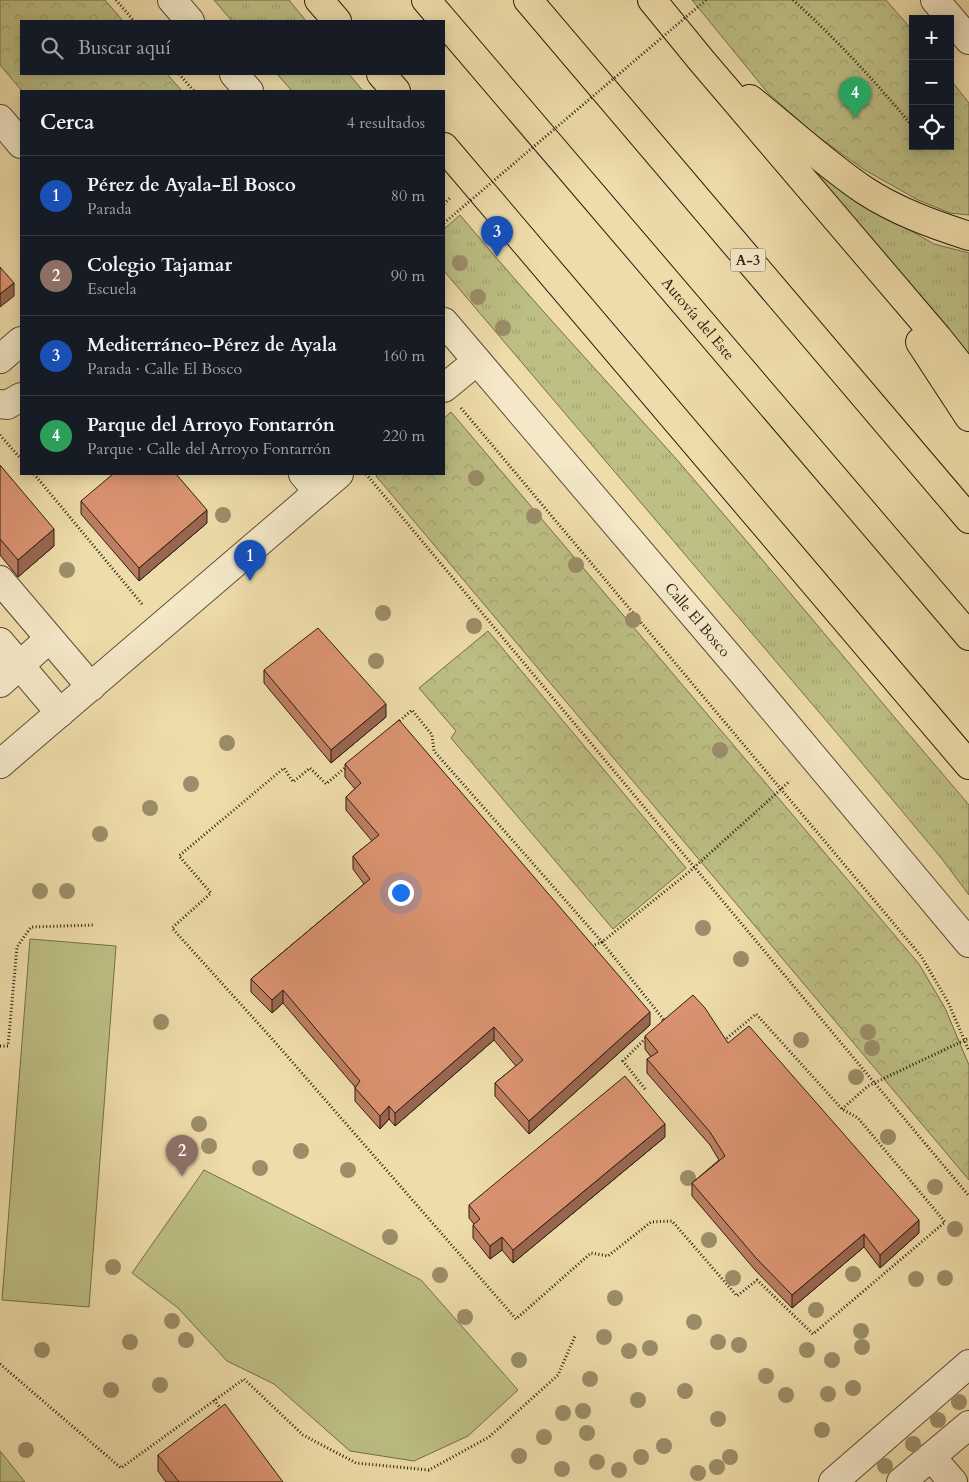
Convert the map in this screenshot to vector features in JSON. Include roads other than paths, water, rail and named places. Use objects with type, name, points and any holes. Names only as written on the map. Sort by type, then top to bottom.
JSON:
[{"type":"highway","points":[[319,0],[336,20]]},
{"type":"highway","name":"Autovía del Este","points":[[426,0],[443,20]]},
{"type":"highway","name":"A-3","points":[[528,0],[969,519]]},
{"type":"highway","points":[[652,0],[969,377]]},
{"type":"highway","name":"Autovía del Este","points":[[445,22],[969,636]]},
{"type":"highway","points":[[701,60],[864,190],[919,219],[969,235]]},
{"type":"highway","points":[[382,75],[395,90]]},
{"type":"highway","points":[[445,148],[969,765]]},
{"type":"highway","points":[[828,209],[934,362],[969,417]]},
{"type":"street","points":[[172,0],[189,20]]},
{"type":"street","points":[[935,0],[966,32]]},
{"type":"street","points":[[235,75],[248,90]]},
{"type":"street","points":[[0,118],[20,143]]},
{"type":"street","name":"Calle El Bosco","points":[[445,323],[744,673],[969,943]]},
{"type":"street","points":[[0,359],[20,342]]},
{"type":"street","points":[[452,397],[477,361]]},
{"type":"street","points":[[0,404],[7,405],[20,398]]},
{"type":"street","points":[[0,764],[181,608],[310,483],[336,475]]},
{"type":"street","points":[[0,580],[91,687]]},
{"type":"street","points":[[10,674],[49,639]]},
{"type":"street","points":[[0,642],[10,674],[60,713]]},
{"type":"street","name":"Calle El Bosco","points":[[950,919],[969,961]]},
{"type":"street","points":[[833,1482],[968,1363]]},
{"type":"street","points":[[901,1482],[969,1425]]},
{"type":"street","points":[[931,1456],[951,1480]]},
{"type":"place","name":"Parque del Arroyo Fontarrón","points":[[855,118]]},
{"type":"place","name":"Mediterráneo-Pérez de Ayala","points":[[497,257]]},
{"type":"place","name":"Pérez de Ayala-El Bosco","points":[[250,581]]},
{"type":"place","name":"Colegio Tajamar","points":[[182,1176]]}]
